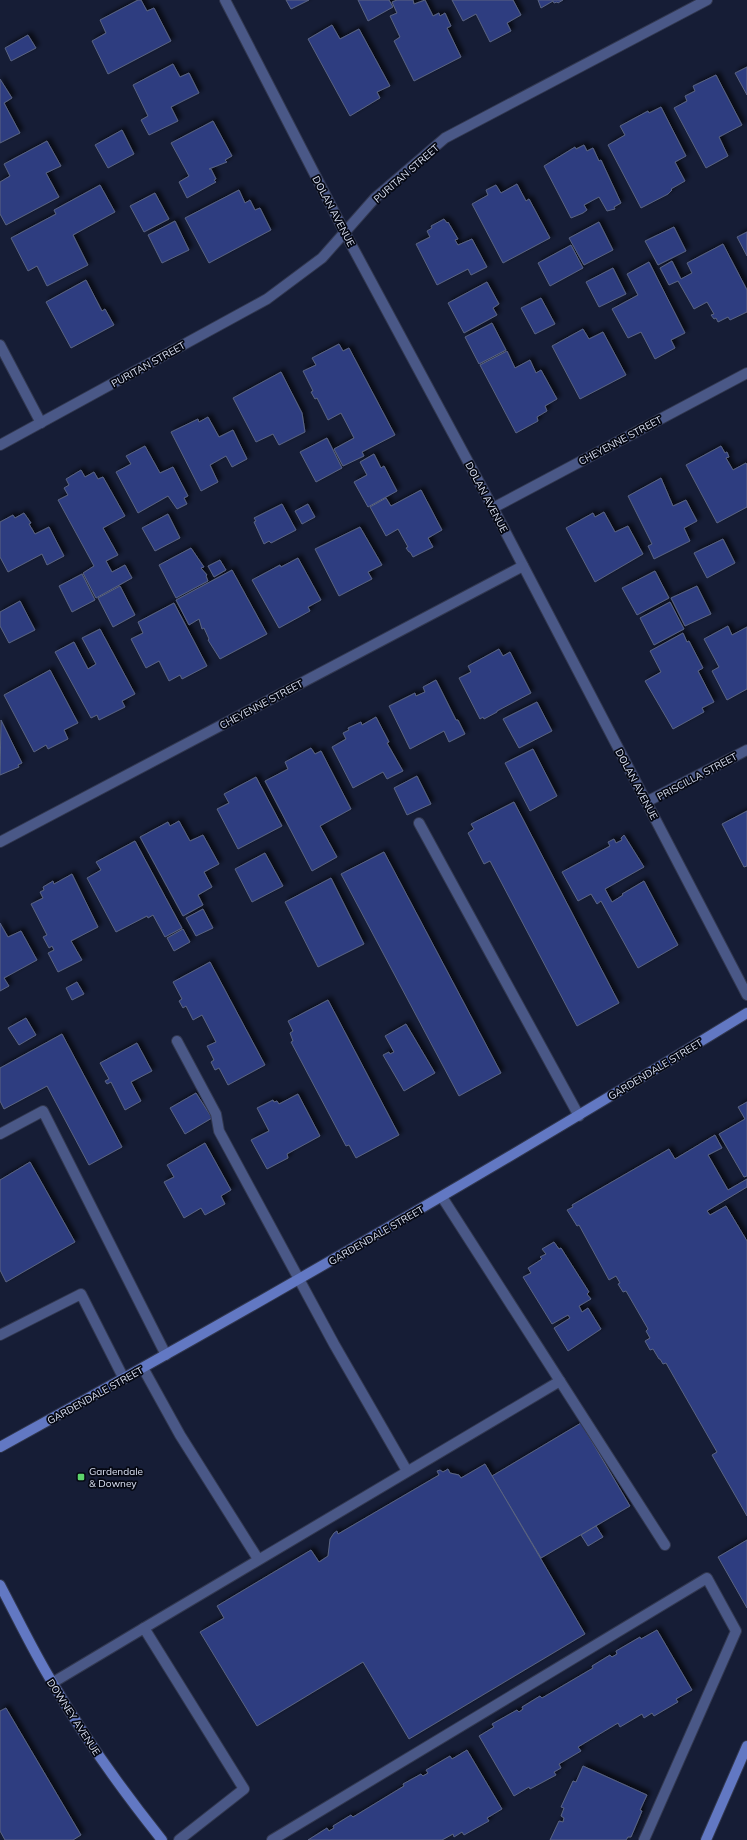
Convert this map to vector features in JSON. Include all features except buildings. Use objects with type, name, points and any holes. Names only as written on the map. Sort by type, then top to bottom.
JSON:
[{"type":"street","name":"DOLAN AVENUE","points":[[224,0],[345,233],[493,508],[747,995]]},
{"type":"street","name":"PURITAN STREET","points":[[0,445],[266,299],[322,258],[375,198],[445,138],[707,0]]},
{"type":"street","points":[[0,345],[41,423]]},
{"type":"street","name":"CHEYENNE STREET","points":[[493,508],[747,373]]},
{"type":"street","name":"CHEYENNE STREET","points":[[0,842],[523,566]]},
{"type":"street","name":"PRISCILLA STREET","points":[[646,802],[747,750]]},
{"type":"street","points":[[419,823],[579,1116]]},
{"type":"street","name":"GARDENDALE STREET","points":[[0,1447],[124,1379],[442,1197],[579,1116],[747,1013]]},
{"type":"street","points":[[177,1041],[216,1114],[219,1131],[334,1344],[407,1471]]},
{"type":"street","points":[[0,1134],[43,1111],[166,1355]]},
{"type":"street","points":[[442,1197],[665,1545]]},
{"type":"street","points":[[0,1335],[81,1294],[124,1379]]},
{"type":"street","points":[[143,1368],[180,1435],[258,1559]]},
{"type":"street","points":[[52,1683],[258,1559],[560,1381]]},
{"type":"street","points":[[272,1840],[708,1578],[736,1630],[644,1840]]},
{"type":"street","name":"DOWNEY AVENUE","points":[[0,1585],[52,1683],[131,1801],[162,1840]]},
{"type":"street","points":[[144,1628],[244,1789],[179,1840]]},
{"type":"street","points":[[706,1840],[747,1746]]},
{"type":"place","name":"Gardendale & Downey","points":[[81,1477]]}]
